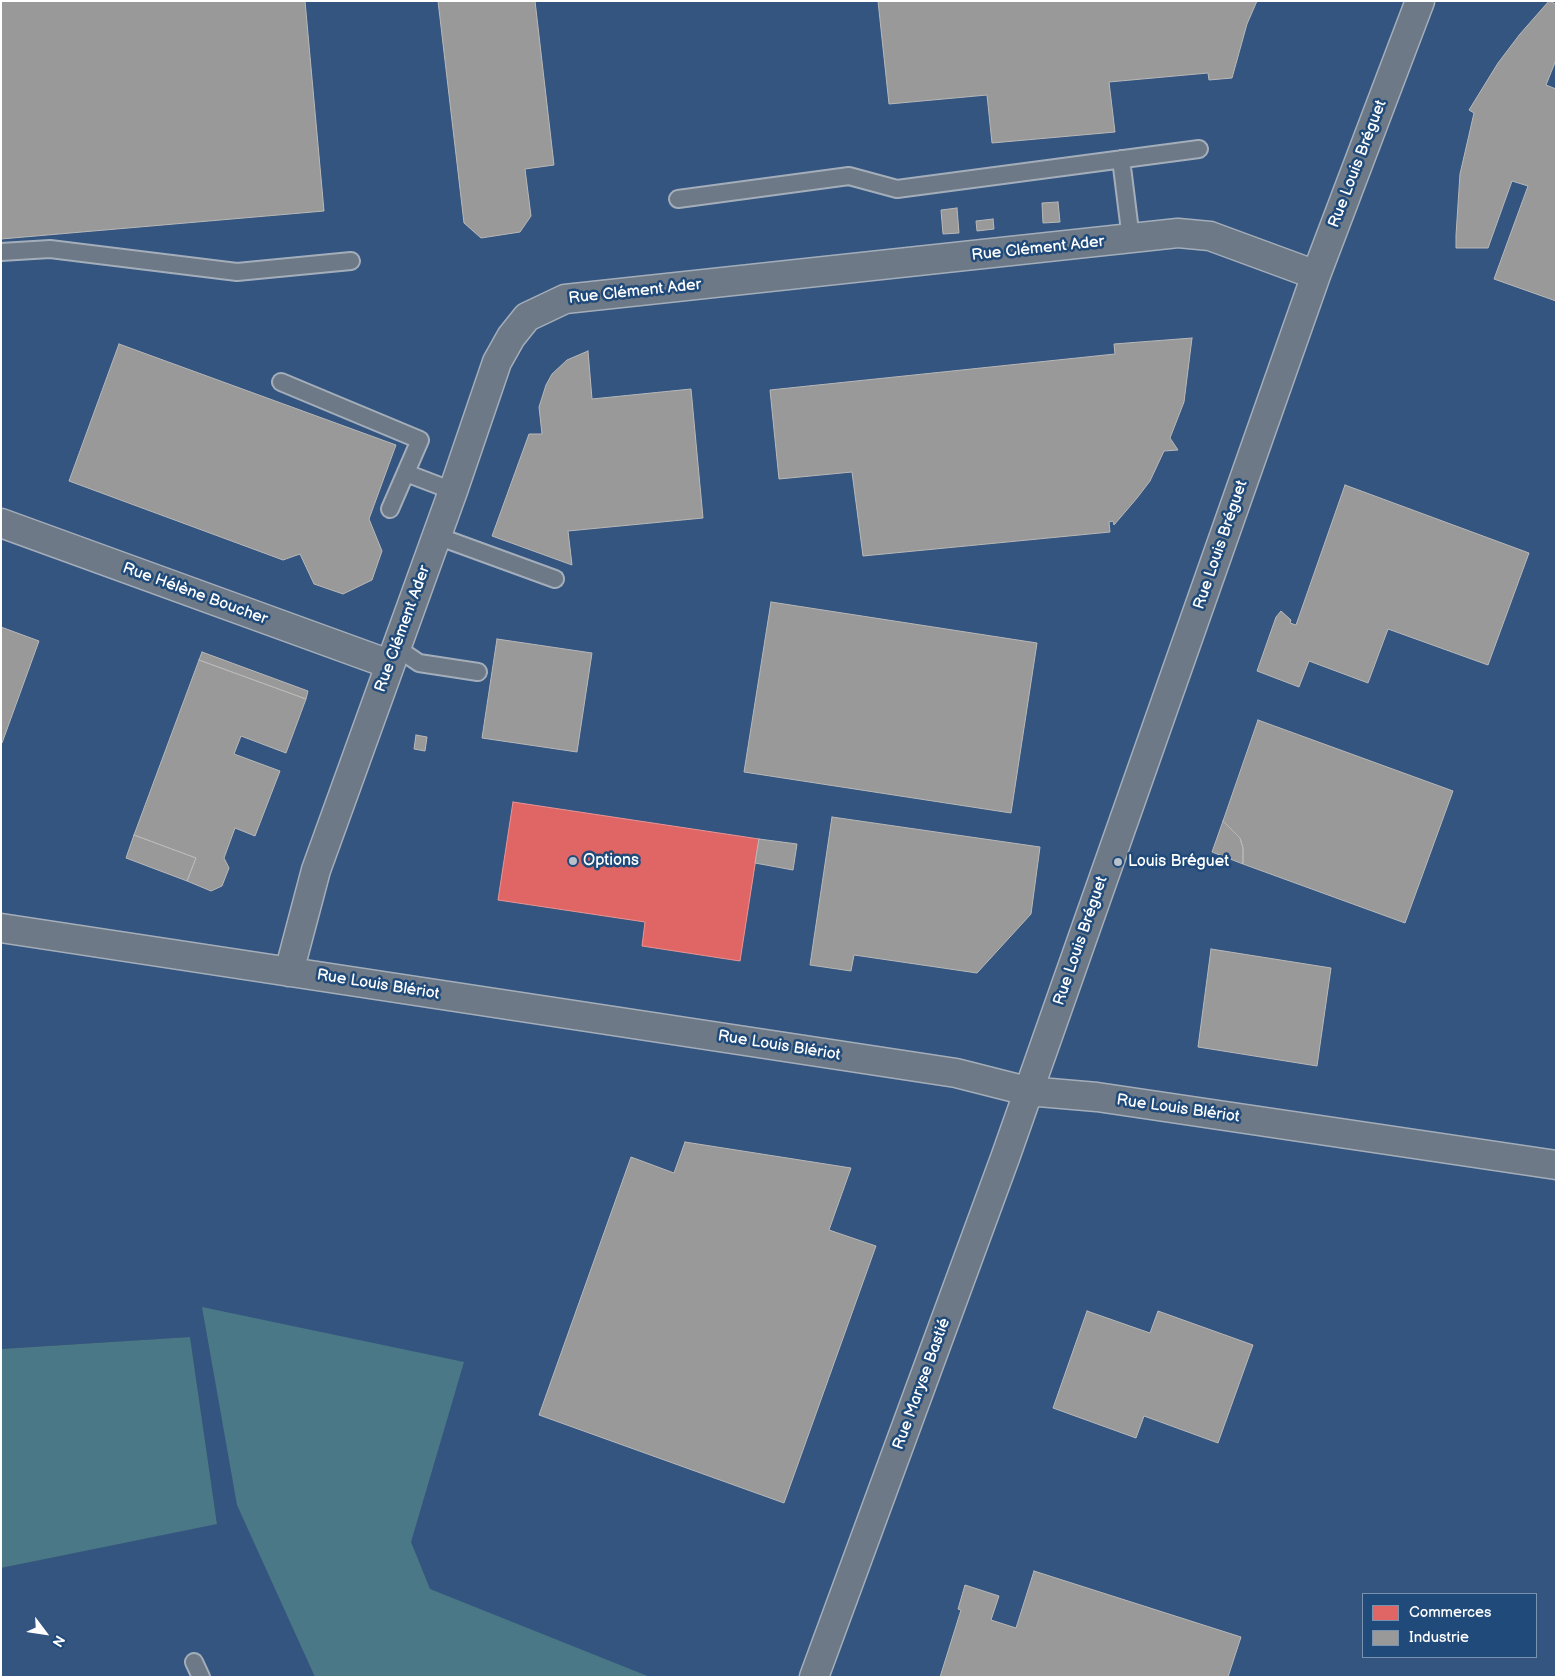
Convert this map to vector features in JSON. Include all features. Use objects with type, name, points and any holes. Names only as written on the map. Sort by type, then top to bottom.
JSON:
[{"type":"street","name":"Rue Louis Bréguet","points":[[1027,1091],[1316,275],[1420,1]]},
{"type":"street","name":"Rue Clément Ader","points":[[289,972],[316,870],[437,536],[497,362],[511,337],[527,317],[565,299],[1178,233],[1210,236],[1316,275]]},
{"type":"street","name":"Rue Hélène Boucher","points":[[1,523],[393,656]]},
{"type":"street","name":"Rue Louis Blériot","points":[[1,928],[956,1073],[1027,1091],[1097,1096],[1556,1164]]},
{"type":"street","name":"Rue Maryse Bastié","points":[[814,1677],[998,1176],[1027,1091]]},
{"type":"lane","points":[[678,199],[849,176],[897,188],[1199,149]]},
{"type":"lane","points":[[1121,159],[1131,239]]},
{"type":"lane","points":[[1,252],[50,249],[237,272],[351,261]]},
{"type":"lane","points":[[281,382],[420,440],[390,508]]},
{"type":"lane","points":[[406,473],[453,491]]},
{"type":"lane","points":[[437,536],[555,578]]},
{"type":"lane","points":[[393,656],[420,663],[478,672]]},
{"type":"shaded area","points":[[1,1],[1556,1],[1556,1677],[1,1677],[1,1568],[217,1523],[190,1337],[1,1349]]},
{"type":"shaded area","points":[[202,1307],[464,1362],[411,1542],[430,1589],[650,1677],[315,1677],[237,1505]]},
{"type":"shaded area","points":[[190,1337],[217,1524],[1,1568],[1,1349]]},
{"type":"building: Commerces","points":[[513,802],[759,839],[740,961],[642,946],[645,922],[498,900]]},
{"type":"building: Industrie","points":[[1,1],[305,1],[324,211],[1,239]]},
{"type":"building: Industrie","points":[[438,1],[535,1],[554,165],[525,169],[531,216],[520,232],[481,238],[464,223]]},
{"type":"building: Industrie","points":[[878,1],[1257,1],[1247,24],[1232,78],[1209,80],[1208,73],[1109,82],[1115,132],[992,143],[987,95],[889,104]]},
{"type":"building: Industrie","points":[[1549,1],[1556,4],[1556,60],[1546,85],[1556,89],[1556,301],[1494,279],[1528,186],[1512,181],[1488,248],[1456,248],[1460,174],[1474,113],[1469,110],[1498,63]]},
{"type":"building: Industrie","points":[[1058,202],[1060,222],[1043,223],[1042,203]]},
{"type":"building: Industrie","points":[[957,208],[959,233],[943,234],[941,210]]},
{"type":"building: Industrie","points":[[993,219],[994,229],[977,231],[976,221]]},
{"type":"building: Industrie","points":[[1192,338],[1184,402],[1170,438],[1178,450],[1164,451],[1150,481],[1137,498],[1114,525],[1113,521],[1109,522],[1110,532],[863,556],[852,472],[779,479],[770,390],[1115,354],[1114,344]]},
{"type":"building: Industrie","points":[[119,344],[396,445],[369,519],[382,551],[372,580],[343,594],[314,584],[300,554],[283,560],[69,481]]},
{"type":"building: Industrie","points":[[588,351],[592,399],[691,389],[703,518],[568,531],[572,565],[492,536],[529,434],[542,434],[539,407],[546,385],[552,374],[567,360]]},
{"type":"building: Industrie","points":[[1345,485],[1529,553],[1488,665],[1388,629],[1368,683],[1309,661],[1299,687],[1257,671],[1276,617],[1281,611],[1291,620],[1290,623],[1296,625]]},
{"type":"building: Industrie","points":[[771,602],[1037,643],[1011,813],[744,772]]},
{"type":"building: Industrie","points":[[1,627],[39,641],[2,743],[1,743]]},
{"type":"building: Industrie","points":[[497,639],[592,653],[577,752],[482,738]]},
{"type":"building: Industrie","points":[[202,652],[308,691],[306,699],[199,660]]},
{"type":"building: Industrie","points":[[199,660],[306,699],[286,753],[241,736],[234,754],[280,771],[255,836],[235,828],[224,858],[229,868],[222,886],[211,891],[187,881],[196,858],[134,835]]},
{"type":"building: Industrie","points":[[1258,720],[1453,791],[1405,923],[1243,864],[1243,848],[1240,838],[1223,821]]},
{"type":"building: Industrie","points":[[416,735],[427,737],[425,751],[414,749]]},
{"type":"building: Industrie","points":[[832,817],[1040,847],[1031,914],[977,973],[854,955],[851,971],[810,965]]},
{"type":"building: Industrie","points":[[1223,821],[1240,838],[1243,848],[1243,864],[1212,852]]},
{"type":"building: Industrie","points":[[134,835],[196,858],[187,881],[126,858]]},
{"type":"building: Industrie","points":[[759,839],[797,844],[793,870],[755,863]]},
{"type":"building: Industrie","points":[[1211,949],[1331,968],[1317,1066],[1198,1047]]},
{"type":"building: Industrie","points":[[685,1142],[851,1168],[829,1230],[876,1246],[784,1503],[539,1415],[631,1157],[674,1173]]},
{"type":"building: Industrie","points":[[1087,1311],[1150,1333],[1158,1311],[1253,1345],[1218,1443],[1144,1416],[1136,1438],[1053,1408]]},
{"type":"building: Industrie","points":[[1034,1571],[1241,1637],[1228,1677],[940,1677],[961,1610],[958,1609],[965,1585],[999,1596],[991,1620],[1016,1628]]},
{"type":"place","name":"Options","points":[[573,861]]},
{"type":"place","name":"Louis Bréguet","points":[[1118,862]]}]
